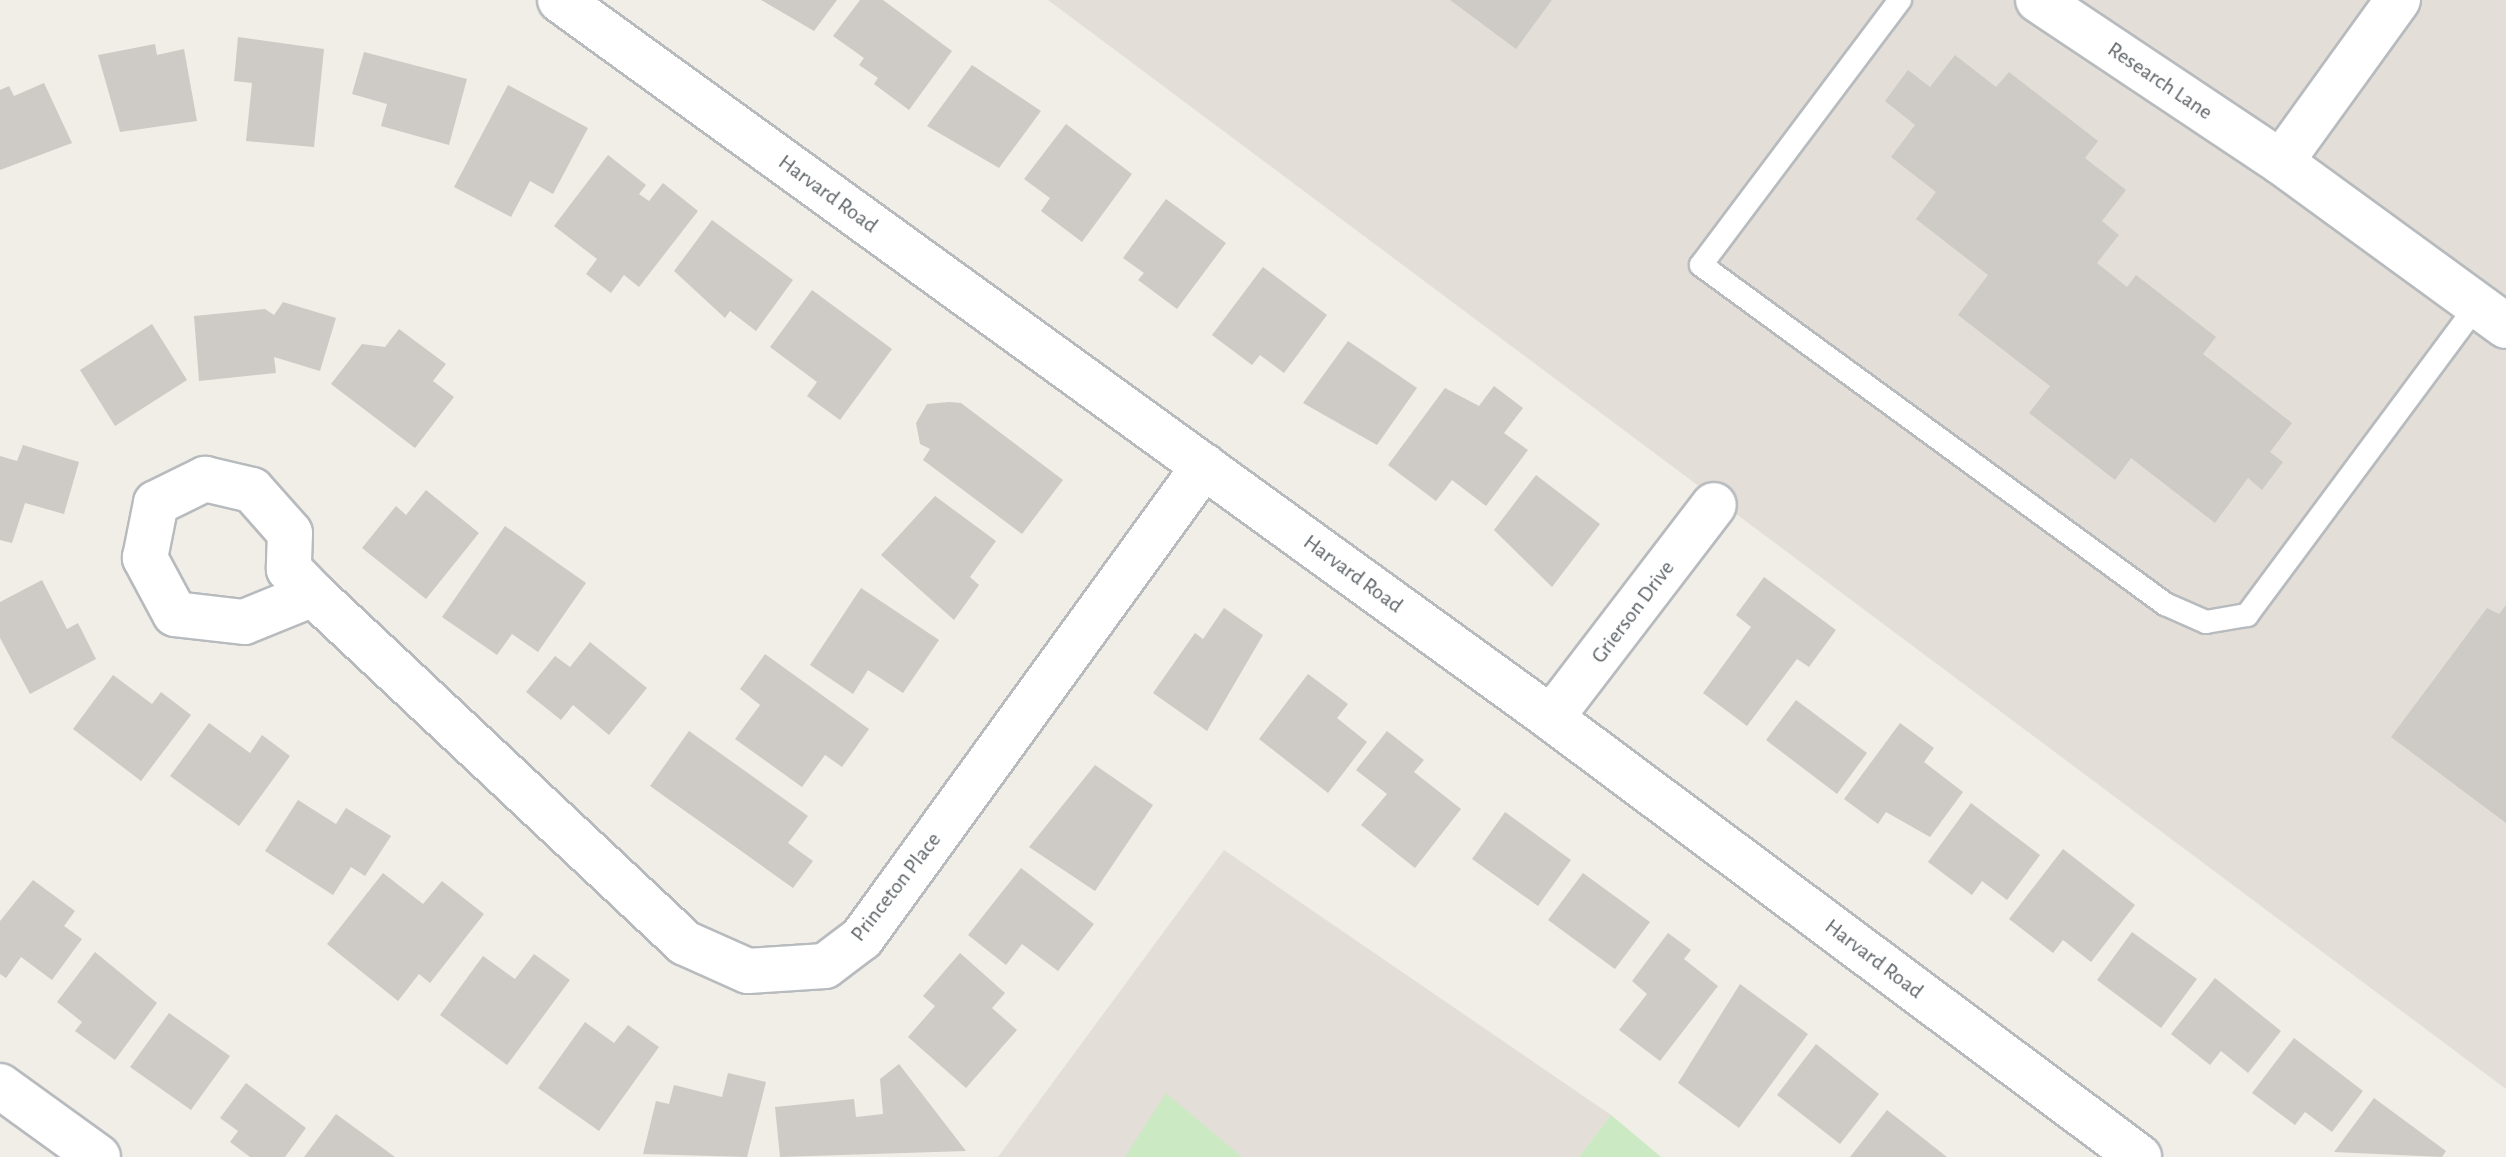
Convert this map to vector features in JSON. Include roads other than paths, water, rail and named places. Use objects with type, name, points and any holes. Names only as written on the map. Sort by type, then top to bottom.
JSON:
[{"type":"street","name":"Harvard Road","points":[[560,0],[1551,718],[2139,1157]]},
{"type":"street","name":"Research Lane","points":[[2038,0],[2281,162],[2492,315]]},
{"type":"street","points":[[2281,162],[2398,0]]},
{"type":"street","name":"Princeton Place","points":[[313,594],[685,943],[748,971],[825,966],[862,938],[1204,466]]},
{"type":"street","name":"Grierson Drive","points":[[1551,718],[1714,505]]},
{"type":"street","points":[[0,1086],[98,1157]]},
{"type":"lane","points":[[1900,0],[1701,265],[2165,604],[2206,622],[2247,615],[2492,315]]}]
